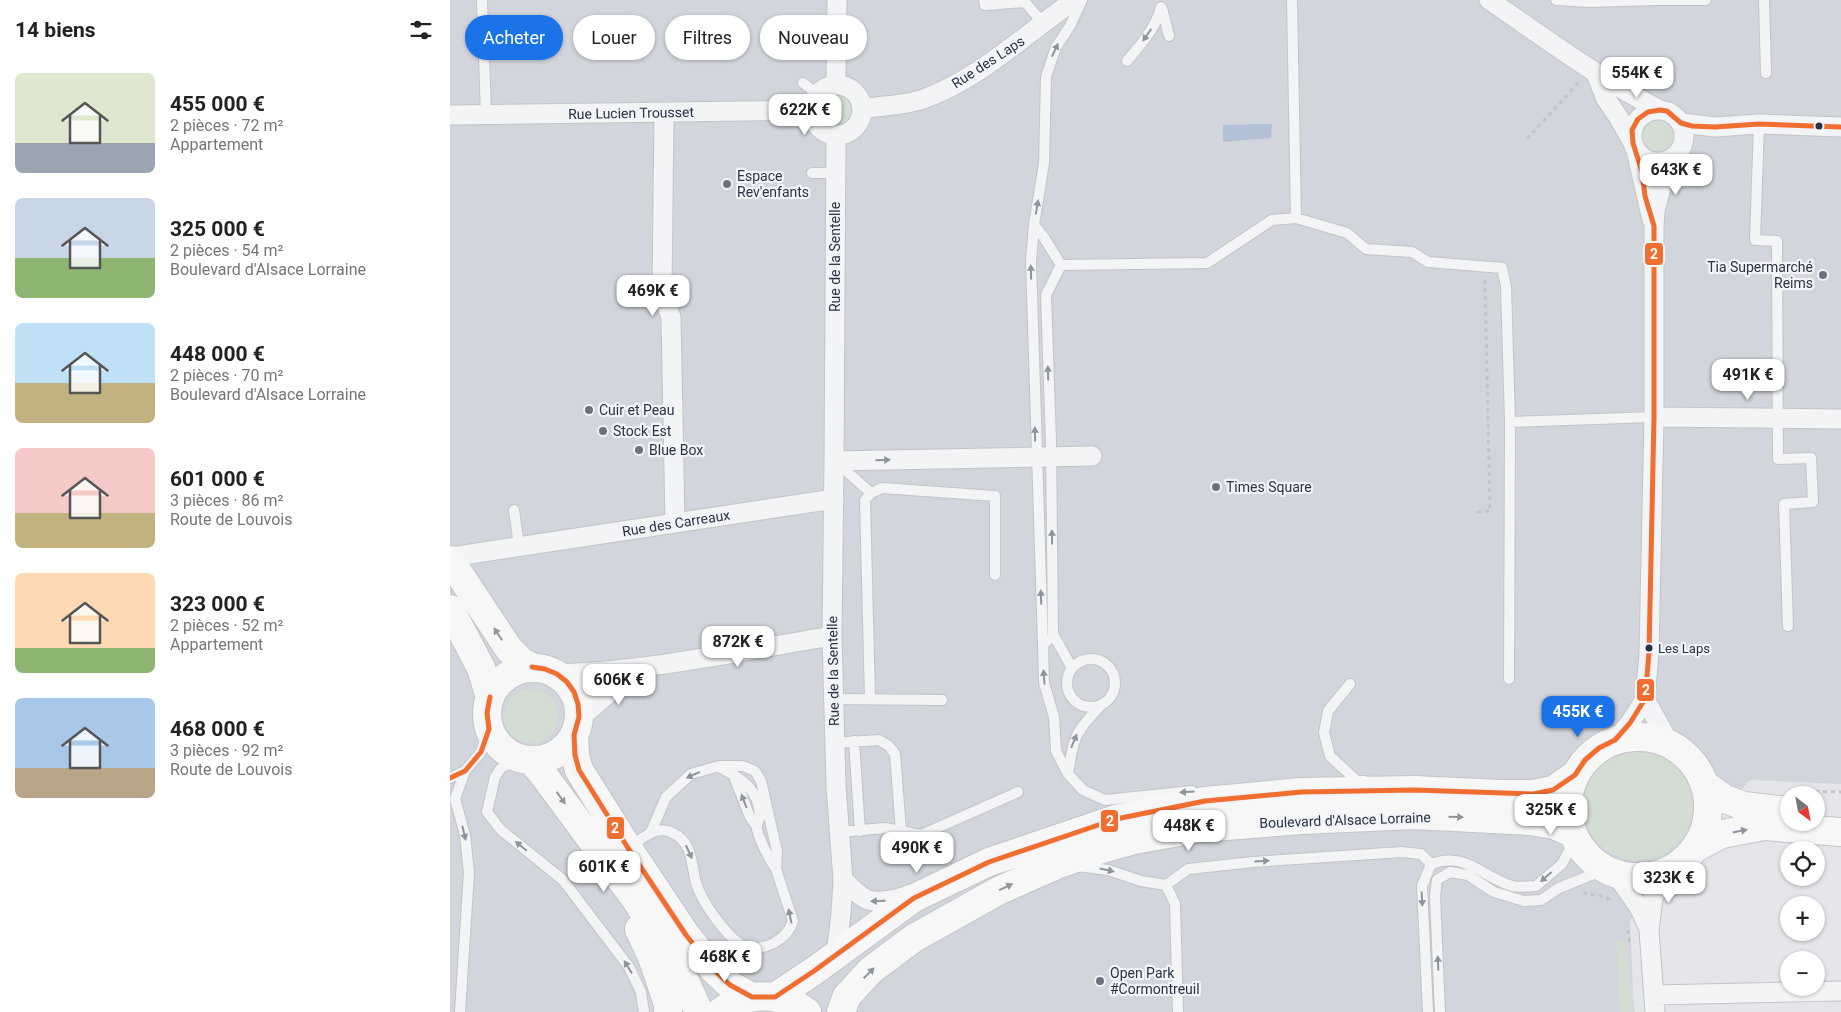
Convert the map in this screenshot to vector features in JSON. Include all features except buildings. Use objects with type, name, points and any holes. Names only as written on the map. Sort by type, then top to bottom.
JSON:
[{"type":"main road","points":[[450,559],[509,649],[522,662],[567,682],[574,692],[578,704],[575,755],[579,770],[686,935],[714,970],[730,986],[764,997],[795,1004],[807,1012]]},
{"type":"main road","points":[[450,609],[481,668],[490,697]]},
{"type":"main road","points":[[545,671],[519,670],[506,676],[496,685],[490,697],[486,713],[489,729],[500,747],[525,759],[542,773],[636,900],[676,961],[699,1012]]},
{"type":"main road","points":[[525,759],[544,759],[556,754],[566,746],[577,726]]},
{"type":"main road","points":[[1695,848],[1705,828],[1708,806],[1704,784],[1696,768],[1684,754],[1670,744],[1652,738],[1633,737],[1615,740],[1599,748],[1585,760],[1575,775],[1568,794],[1568,814],[1574,836],[1583,851],[1593,862],[1611,872],[1632,877],[1650,876],[1667,871],[1682,861],[1695,848],[1722,834],[1764,826],[1841,832]]},
{"type":"main road","name":"Boulevard d'Alsace Lorraine","points":[[720,1012],[732,1004],[764,997],[836,955],[914,898],[989,862],[1116,819],[1205,801],[1288,793],[1477,788],[1533,794],[1553,790],[1575,775]]},
{"type":"main road","points":[[1704,784],[1725,799],[1744,806],[1780,810]]},
{"type":"main road","points":[[1825,813],[1841,814]]},
{"type":"main road","name":"Boulevard d'Alsace Lorraine","points":[[841,1012],[847,996],[871,970],[914,938],[998,891],[1059,864],[1134,840],[1201,828],[1302,820],[1414,815],[1530,821],[1554,825],[1574,836]]},
{"type":"main road","points":[[636,900],[631,914],[652,957],[668,1004],[668,1012]]},
{"type":"street","points":[[836,85],[837,0]]},
{"type":"street","name":"Rue des Laps","points":[[862,109],[925,99],[965,80],[1027,36],[1042,22],[1075,0]]},
{"type":"street","points":[[1489,0],[1593,72],[1631,95],[1672,114],[1681,123],[1683,130],[1682,146]]},
{"type":"street","points":[[1593,72],[1606,99],[1634,146],[1642,157],[1650,161],[1668,160],[1693,136],[1715,127]]},
{"type":"street","points":[[836,85],[851,90],[856,95],[862,109],[861,117],[856,127],[844,134],[836,135],[820,129],[813,118],[811,96],[830,86],[836,85]]},
{"type":"street","name":"Rue Lucien Trousset","points":[[450,115],[664,112],[811,96]]},
{"type":"street","points":[[1654,226],[1645,196],[1632,130],[1638,119],[1648,112],[1660,110]]},
{"type":"street","points":[[664,112],[662,293],[670,317],[674,523]]},
{"type":"street","points":[[1681,123],[1715,127],[1759,124],[1841,127]]},
{"type":"street","name":"Rue de la Sentelle","points":[[836,135],[832,636],[834,743],[843,880],[836,955]]},
{"type":"street","points":[[1615,740],[1630,723],[1645,699],[1649,653],[1654,417],[1654,226],[1655,212],[1668,160]]},
{"type":"street","points":[[1654,417],[1841,419]]},
{"type":"street","points":[[834,461],[1092,456]]},
{"type":"street","name":"Rue des Carreaux","points":[[450,559],[519,546],[834,499]]},
{"type":"street","points":[[545,671],[600,672],[639,668],[832,636]]},
{"type":"street","points":[[577,726],[588,711],[639,668]]},
{"type":"street","points":[[1645,699],[1670,744]]},
{"type":"street","points":[[843,880],[863,898],[870,901],[898,900],[989,862]]},
{"type":"street","points":[[1667,871],[1653,898],[1649,930],[1655,1003],[1841,991]]},
{"type":"street","points":[[1611,872],[1639,907],[1649,930]]},
{"type":"lane","points":[[482,0],[486,115]]},
{"type":"lane","points":[[984,0],[984,5],[1025,1],[1042,22]]},
{"type":"lane","points":[[1072,668],[1053,634],[1031,261],[1034,225],[1044,163],[1046,77],[1056,47],[1070,26],[1082,0]]},
{"type":"lane","points":[[1292,0],[1296,218]]},
{"type":"lane","points":[[1556,0],[1589,2],[1706,0]]},
{"type":"lane","points":[[1764,0],[1766,74]]},
{"type":"lane","points":[[1161,3],[1169,36]]},
{"type":"lane","points":[[1127,61],[1151,30],[1158,18],[1161,3]]},
{"type":"lane","points":[[1759,124],[1755,240],[1778,241],[1778,459],[1811,458],[1813,502],[1784,504],[1788,626]]},
{"type":"lane","points":[[812,173],[836,172]]},
{"type":"lane","points":[[1061,265],[1207,263],[1272,220],[1296,218],[1346,233],[1366,249],[1412,252],[1428,262],[1502,268],[1506,286],[1510,422],[1509,679]]},
{"type":"lane","points":[[1034,225],[1061,265]]},
{"type":"lane","points":[[1061,265],[1046,295],[1043,457],[1044,683],[1054,717],[1056,751],[1068,774],[1083,790],[1105,800],[1238,789],[1288,793]]},
{"type":"lane","points":[[1510,422],[1654,417]]},
{"type":"lane","points":[[834,461],[871,492]]},
{"type":"lane","points":[[870,699],[865,500],[871,492],[882,488],[995,496],[995,575]]},
{"type":"lane","points":[[514,510],[519,546]]},
{"type":"lane","points":[[1043,645],[1053,634]]},
{"type":"lane","points":[[1068,774],[1071,746],[1081,725],[1108,699],[1115,685],[1112,671],[1107,665],[1093,659],[1085,660],[1072,668],[1068,675],[1068,691],[1072,698],[1086,706],[1102,704]]},
{"type":"lane","points":[[1350,684],[1328,711],[1324,733],[1330,756],[1358,781],[1414,780]]},
{"type":"lane","points":[[833,699],[942,700]]},
{"type":"lane","points":[[460,1012],[470,873],[465,835],[454,799],[465,771],[481,752],[489,729]]},
{"type":"lane","points":[[834,743],[879,740],[889,746],[895,754],[901,831]]},
{"type":"lane","points":[[854,741],[860,830]]},
{"type":"lane","points":[[525,759],[500,768],[495,777],[487,812],[500,830],[563,880],[629,967],[641,992],[644,1012]]},
{"type":"lane","points":[[628,848],[651,832],[663,829],[674,834],[683,841],[691,854],[697,884],[714,916],[734,941],[749,949],[767,946],[782,939],[792,926],[793,921],[776,869],[765,851],[757,827],[750,817],[733,774],[719,766]]},
{"type":"lane","points":[[651,832],[666,798],[691,774],[719,766],[743,766],[755,771],[761,781],[777,851],[776,869]]},
{"type":"lane","points":[[450,778],[465,771]]},
{"type":"lane","points":[[839,832],[885,828],[921,835],[1018,792]]},
{"type":"lane","points":[[1428,1012],[1422,886],[1431,864],[1444,859],[1469,864],[1513,887],[1536,886],[1562,864],[1574,836]]},
{"type":"lane","points":[[1059,864],[1108,870],[1141,881],[1166,885],[1188,870],[1253,862],[1402,852],[1421,854],[1431,864]]},
{"type":"lane","points":[[1440,1012],[1435,896],[1437,880],[1450,872],[1468,876],[1494,892],[1524,900],[1540,900],[1573,882],[1611,872]]},
{"type":"lane","points":[[1166,885],[1175,904],[1178,1012]]},
{"type":"path","points":[[1527,139],[1593,72]]},
{"type":"path","points":[[1477,512],[1490,511],[1484,267]]},
{"type":"path","points":[[1573,882],[1584,894],[1603,896],[1613,900]]},
{"type":"path","points":[[1628,929],[1630,946]]},
{"type":"shaded area","points":[[450,0],[1841,0],[1841,784],[1750,780],[1630,921],[1634,1012],[450,1012]]},
{"type":"shaded area","points":[[839,96],[849,100],[853,110],[849,120],[839,124],[829,120],[825,110],[829,100]]},
{"type":"shaded area","points":[[1657,120],[1664,121],[1669,125],[1673,130],[1673,144],[1669,149],[1664,153],[1657,154],[1650,153],[1645,149],[1641,144],[1640,137],[1641,130],[1645,125],[1650,121]]},
{"type":"shaded area","points":[[526,689],[536,689],[546,693],[554,701],[558,716],[554,731],[546,739],[536,743],[526,743],[516,739],[508,731],[504,721],[504,711],[508,701],[516,693]]},
{"type":"shaded area","points":[[1638,748],[1659,752],[1678,764],[1690,783],[1694,804],[1690,825],[1678,844],[1659,856],[1638,860],[1617,856],[1598,844],[1586,825],[1582,804],[1586,783],[1598,764],[1617,752]]},
{"type":"shaded area","points":[[1616,941],[1626,942],[1635,1012],[1620,1012]]},
{"type":"water","points":[[1272,124],[1271,138],[1223,142],[1223,125]]},
{"type":"transit line","name":"2","points":[[532,667],[545,669],[557,674],[567,682],[574,692],[578,704],[579,717],[574,735],[575,755],[579,770],[686,935],[714,970],[730,985],[752,997],[775,997],[914,898],[989,862],[1116,819],[1205,801],[1301,792],[1414,790],[1533,794],[1553,790],[1575,775],[1585,760],[1599,748],[1615,740],[1630,723],[1645,699],[1649,653],[1654,417],[1654,226],[1645,196],[1642,172],[1633,143],[1632,130],[1638,119],[1648,112],[1660,110],[1667,111],[1681,123],[1692,126],[1715,127],[1759,124],[1841,127]]},
{"type":"transit line","name":"2","points":[[450,778],[465,771],[481,752],[489,729],[487,713],[490,697]]},
{"type":"place","name":"Espace Rev'enfants","points":[[727,184]]},
{"type":"place","name":"Tia Supermarché Reims","points":[[1823,275]]},
{"type":"place","name":"Cuir et Peau","points":[[589,410]]},
{"type":"place","name":"Stock Est","points":[[603,431]]},
{"type":"place","name":"Blue Box","points":[[639,450]]},
{"type":"place","name":"Times Square","points":[[1216,487]]},
{"type":"place","name":"Les Laps","points":[[1649,648]]},
{"type":"place","name":"Open Park #Cormontreuil","points":[[1100,981]]}]
